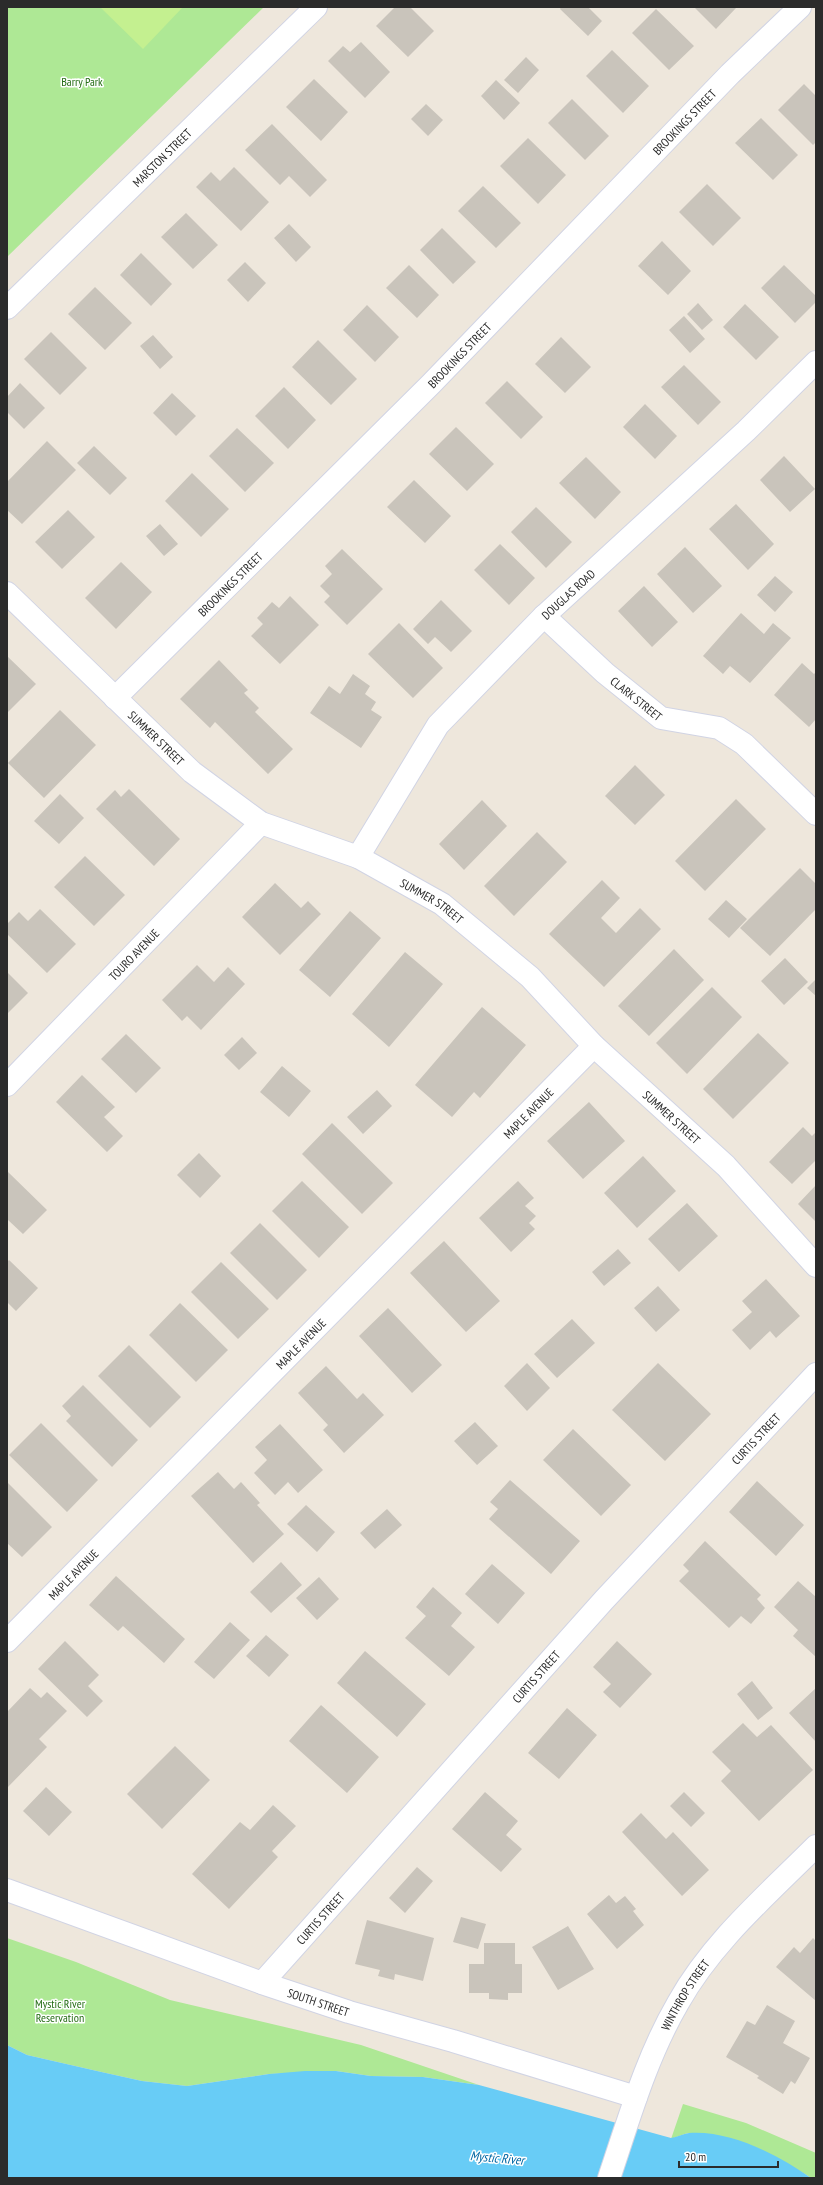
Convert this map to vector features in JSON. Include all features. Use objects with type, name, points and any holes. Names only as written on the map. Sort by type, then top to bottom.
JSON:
[{"type":"street","name":"MARSTON STREET","points":[[7,308],[316,7]]},
{"type":"street","name":"BROOKINGS STREET","points":[[115,698],[431,384],[725,80],[800,7]]},
{"type":"street","name":"DOUGLAS ROAD","points":[[358,857],[438,725],[544,616],[746,431],[816,362]]},
{"type":"street","name":"SUMMER STREET","points":[[9,598],[192,772],[261,824],[358,857],[442,904],[530,977],[594,1046],[726,1166],[816,1266]]},
{"type":"street","name":"CLARK STREET","points":[[544,616],[605,673],[661,718],[719,728],[744,744],[816,814]]},
{"type":"street","name":"TOURO AVENUE","points":[[7,1086],[261,824]]},
{"type":"street","name":"MAPLE AVENUE","points":[[7,1641],[594,1046]]},
{"type":"street","name":"CURTIS STREET","points":[[262,1984],[604,1600],[816,1374]]},
{"type":"street","name":"WINTHROP STREET","points":[[609,2178],[632,2107],[667,2023],[678,2002],[698,1973],[742,1919],[816,1846]]},
{"type":"street","name":"SOUTH STREET","points":[[7,1890],[262,1984],[349,2012],[453,2041],[632,2107]]},
{"type":"green space","name":"Barry Park","points":[[7,7],[264,7],[7,257]]},
{"type":"green space","points":[[100,7],[183,7],[143,49]]},
{"type":"green space","name":"Mystic River Reservation","points":[[7,1938],[76,1962],[170,2000],[361,2045],[479,2085],[423,2077],[371,2076],[336,2071],[269,2074],[187,2086],[142,2081],[27,2055],[7,2045]]},
{"type":"green space","points":[[683,2104],[746,2123],[816,2153],[816,2178],[811,2178],[800,2171],[752,2148],[717,2137],[689,2133],[671,2139]]},
{"type":"water","name":"Mystic River","points":[[7,2045],[27,2055],[97,2071],[142,2081],[187,2086],[269,2074],[305,2071],[336,2071],[371,2076],[423,2077],[479,2085],[671,2138],[689,2133],[705,2133],[737,2140],[769,2153],[811,2178],[7,2178]]},
{"type":"building","points":[[395,7],[410,7],[434,31],[408,57],[376,26]]},
{"type":"building","points":[[561,7],[588,7],[602,21],[588,36],[560,9]]},
{"type":"building","points":[[694,7],[735,7],[736,8],[716,29]]},
{"type":"building","points":[[656,9],[694,46],[669,70],[632,33]]},
{"type":"building","points":[[361,42],[390,72],[365,98],[328,61],[343,46],[350,52]]},
{"type":"building","points":[[612,50],[649,86],[623,113],[586,76]]},
{"type":"building","points":[[526,57],[539,70],[518,93],[504,80]]},
{"type":"building","points":[[314,79],[348,112],[321,141],[286,107]]},
{"type":"building","points":[[496,80],[520,103],[504,120],[481,96]]},
{"type":"building","points":[[804,84],[816,96],[816,142],[813,145],[778,110]]},
{"type":"building","points":[[572,99],[609,136],[585,160],[548,123]]},
{"type":"building","points":[[426,104],[443,120],[428,136],[411,119]]},
{"type":"building","points":[[761,118],[798,155],[773,180],[735,143]]},
{"type":"building","points":[[272,124],[327,180],[310,197],[289,176],[280,185],[245,150]]},
{"type":"building","points":[[528,138],[566,175],[538,204],[500,166]]},
{"type":"building","points":[[234,167],[269,202],[241,231],[196,187],[211,172],[220,181]]},
{"type":"building","points":[[707,184],[741,218],[713,246],[679,212]]},
{"type":"building","points":[[483,186],[521,223],[496,248],[458,211]]},
{"type":"building","points":[[186,213],[218,245],[193,269],[161,237]]},
{"type":"building","points":[[289,224],[311,247],[296,262],[274,238]]},
{"type":"building","points":[[442,228],[476,262],[453,284],[420,250]]},
{"type":"building","points":[[662,241],[691,271],[668,295],[638,266]]},
{"type":"building","points":[[141,253],[172,284],[151,306],[120,275]]},
{"type":"building","points":[[245,262],[266,283],[248,302],[227,280]]},
{"type":"building","points":[[409,265],[439,295],[417,318],[386,288]]},
{"type":"building","points":[[784,265],[816,296],[816,302],[795,323],[761,288]]},
{"type":"building","points":[[95,287],[132,323],[105,350],[68,314]]},
{"type":"building","points":[[698,303],[713,320],[702,330],[687,314]]},
{"type":"building","points":[[745,304],[779,337],[756,360],[723,327]]},
{"type":"building","points":[[367,305],[399,337],[375,362],[343,330]]},
{"type":"building","points":[[684,316],[705,339],[690,353],[669,330]]},
{"type":"building","points":[[51,332],[87,368],[60,395],[24,359]]},
{"type":"building","points":[[153,335],[173,357],[160,369],[140,346]]},
{"type":"building","points":[[561,337],[591,367],[565,393],[535,364]]},
{"type":"building","points":[[318,340],[357,379],[331,405],[292,367]]},
{"type":"building","points":[[684,365],[721,402],[698,425],[661,387]]},
{"type":"building","points":[[507,381],[543,417],[521,439],[485,403]]},
{"type":"building","points":[[20,383],[45,408],[24,429],[7,412],[7,397]]},
{"type":"building","points":[[284,387],[316,420],[288,449],[255,416]]},
{"type":"building","points":[[172,393],[196,416],[176,436],[153,413]]},
{"type":"building","points":[[645,404],[677,436],[655,459],[623,427]]},
{"type":"building","points":[[456,427],[494,464],[467,491],[429,454]]},
{"type":"building","points":[[237,428],[274,463],[245,492],[209,456]]},
{"type":"building","points":[[47,441],[76,470],[22,524],[7,510],[7,482]]},
{"type":"building","points":[[94,446],[127,478],[110,495],[77,463]]},
{"type":"building","points":[[784,456],[815,489],[790,512],[760,480]]},
{"type":"building","points":[[586,457],[621,492],[595,519],[559,483]]},
{"type":"building","points":[[192,473],[229,509],[201,537],[165,501]]},
{"type":"building","points":[[414,480],[451,516],[425,543],[387,507]]},
{"type":"building","points":[[736,504],[774,544],[748,570],[709,529]]},
{"type":"building","points":[[536,507],[572,542],[546,568],[511,532]]},
{"type":"building","points":[[68,510],[95,537],[62,569],[35,542]]},
{"type":"building","points":[[160,524],[178,544],[164,556],[146,536]]},
{"type":"building","points":[[500,544],[535,578],[509,605],[474,570]]},
{"type":"building","points":[[685,547],[722,586],[693,613],[657,574]]},
{"type":"building","points":[[342,549],[383,589],[347,625],[324,602],[330,596],[320,586],[332,574],[325,566]]},
{"type":"building","points":[[121,562],[152,592],[116,629],[85,598]]},
{"type":"building","points":[[775,576],[793,592],[775,612],[757,595]]},
{"type":"building","points":[[644,586],[678,622],[652,647],[618,611]]},
{"type":"building","points":[[290,596],[319,625],[280,664],[251,636],[263,624],[257,618],[272,602],[279,608]]},
{"type":"building","points":[[441,600],[472,631],[451,652],[435,637],[428,644],[413,629]]},
{"type":"building","points":[[741,613],[764,634],[773,623],[791,638],[750,683],[730,666],[723,674],[703,656]]},
{"type":"building","points":[[399,623],[443,668],[413,698],[368,654]]},
{"type":"building","points":[[7,656],[36,684],[7,713]]},
{"type":"building","points":[[219,660],[248,690],[244,693],[259,708],[255,712],[293,749],[268,774],[215,722],[210,728],[180,699]]},
{"type":"building","points":[[802,663],[814,674],[816,672],[816,719],[809,727],[774,695]]},
{"type":"building","points":[[353,674],[370,686],[365,694],[376,702],[371,710],[382,717],[361,748],[310,713],[329,686],[340,694]]},
{"type":"building","points":[[60,710],[96,745],[44,798],[8,763]]},
{"type":"building","points":[[635,765],[665,795],[635,825],[605,796]]},
{"type":"building","points":[[129,789],[180,839],[154,866],[96,809],[115,790],[121,797]]},
{"type":"building","points":[[60,794],[84,818],[59,844],[34,821]]},
{"type":"building","points":[[736,799],[766,829],[705,891],[675,861]]},
{"type":"building","points":[[482,800],[507,826],[464,870],[439,844]]},
{"type":"building","points":[[537,832],[567,862],[514,916],[484,886]]},
{"type":"building","points":[[85,856],[125,895],[94,926],[54,887]]},
{"type":"building","points":[[800,868],[816,884],[816,909],[770,956],[740,928]]},
{"type":"building","points":[[602,880],[620,898],[601,918],[616,933],[640,908],[661,929],[604,987],[549,934]]},
{"type":"building","points":[[275,883],[301,908],[308,901],[321,914],[280,955],[242,917]]},
{"type":"building","points":[[726,900],[747,919],[729,938],[708,919]]},
{"type":"building","points":[[40,909],[76,944],[47,973],[7,934],[7,924],[19,912],[28,921]]},
{"type":"building","points":[[350,911],[381,938],[330,997],[299,970]]},
{"type":"building","points":[[674,949],[704,980],[649,1036],[618,1006]]},
{"type":"building","points":[[405,952],[443,984],[389,1047],[352,1014]]},
{"type":"building","points":[[785,958],[808,982],[784,1005],[761,981]]},
{"type":"building","points":[[197,965],[214,982],[228,967],[245,984],[201,1030],[187,1016],[182,1021],[162,1000]]},
{"type":"building","points":[[7,972],[28,993],[7,1014]]},
{"type":"building","points":[[816,979],[816,996],[807,988]]},
{"type":"building","points":[[712,987],[742,1017],[687,1074],[656,1043]]},
{"type":"building","points":[[482,1007],[526,1045],[480,1098],[474,1092],[452,1117],[415,1085]]},
{"type":"building","points":[[758,1033],[789,1063],[733,1119],[703,1089]]},
{"type":"building","points":[[126,1034],[161,1068],[136,1093],[101,1059]]},
{"type":"building","points":[[242,1037],[257,1053],[239,1070],[224,1055]]},
{"type":"building","points":[[282,1066],[311,1091],[289,1117],[260,1092]]},
{"type":"building","points":[[82,1075],[115,1107],[104,1117],[123,1136],[107,1152],[56,1102]]},
{"type":"building","points":[[377,1090],[392,1106],[363,1134],[347,1117]]},
{"type":"building","points":[[589,1102],[625,1141],[583,1179],[547,1141]]},
{"type":"building","points":[[332,1123],[393,1183],[362,1214],[302,1154]]},
{"type":"building","points":[[803,1127],[812,1136],[816,1132],[816,1160],[792,1184],[769,1162]]},
{"type":"building","points":[[199,1153],[221,1176],[200,1198],[177,1175]]},
{"type":"building","points":[[643,1156],[676,1191],[637,1228],[604,1193]]},
{"type":"building","points":[[7,1171],[47,1210],[23,1234],[8,1220],[7,1221]]},
{"type":"building","points":[[302,1181],[349,1227],[319,1258],[272,1211]]},
{"type":"building","points":[[518,1181],[534,1198],[525,1206],[536,1216],[529,1223],[535,1229],[511,1252],[479,1218]]},
{"type":"building","points":[[816,1185],[816,1222],[798,1204]]},
{"type":"building","points":[[687,1203],[718,1236],[679,1272],[648,1239]]},
{"type":"building","points":[[260,1223],[307,1270],[277,1300],[230,1253]]},
{"type":"building","points":[[444,1241],[500,1301],[466,1332],[410,1273]]},
{"type":"building","points":[[618,1249],[631,1263],[604,1286],[592,1272]]},
{"type":"building","points":[[9,1260],[38,1288],[16,1311],[7,1302],[7,1262]]},
{"type":"building","points":[[221,1262],[269,1309],[238,1339],[191,1292]]},
{"type":"building","points":[[766,1279],[800,1316],[776,1338],[770,1331],[750,1350],[732,1330],[752,1312],[742,1301]]},
{"type":"building","points":[[658,1286],[680,1310],[656,1332],[634,1308]]},
{"type":"building","points":[[180,1303],[228,1350],[196,1382],[149,1335]]},
{"type":"building","points":[[388,1308],[442,1365],[412,1393],[359,1336]]},
{"type":"building","points":[[572,1319],[595,1343],[557,1378],[534,1354]]},
{"type":"building","points":[[129,1345],[181,1397],[150,1428],[98,1376]]},
{"type":"building","points":[[527,1363],[550,1388],[527,1411],[504,1386]]},
{"type":"building","points":[[658,1363],[711,1414],[665,1461],[612,1410]]},
{"type":"building","points":[[326,1366],[357,1399],[363,1393],[384,1415],[344,1453],[323,1430],[328,1425],[298,1393]]},
{"type":"building","points":[[83,1385],[138,1440],[112,1467],[66,1421],[71,1416],[62,1406]]},
{"type":"building","points":[[475,1422],[498,1446],[477,1465],[454,1441]]},
{"type":"building","points":[[41,1423],[98,1480],[67,1512],[9,1455]]},
{"type":"building","points":[[280,1424],[323,1470],[298,1493],[288,1482],[275,1495],[254,1473],[267,1460],[255,1447]]},
{"type":"building","points":[[573,1429],[631,1485],[601,1516],[543,1460]]},
{"type":"building","points":[[218,1472],[234,1489],[241,1482],[260,1503],[257,1505],[284,1534],[253,1563],[191,1496]]},
{"type":"building","points":[[510,1480],[580,1541],[551,1574],[489,1519],[498,1509],[490,1502]]},
{"type":"building","points":[[757,1481],[804,1525],[776,1556],[729,1512]]},
{"type":"building","points":[[7,1482],[52,1527],[22,1557],[7,1543]]},
{"type":"building","points":[[306,1505],[335,1532],[317,1552],[287,1524]]},
{"type":"building","points":[[387,1509],[402,1525],[375,1549],[360,1533]]},
{"type":"building","points":[[705,1541],[761,1595],[757,1599],[765,1608],[751,1624],[741,1616],[729,1628],[679,1581],[689,1571],[683,1565]]},
{"type":"building","points":[[281,1562],[302,1585],[271,1613],[250,1592]]},
{"type":"building","points":[[492,1564],[525,1593],[498,1624],[465,1594]]},
{"type":"building","points":[[116,1576],[185,1639],[164,1663],[123,1626],[118,1631],[89,1605]]},
{"type":"building","points":[[319,1577],[339,1599],[317,1620],[296,1598]]},
{"type":"building","points":[[798,1581],[816,1597],[816,1657],[793,1636],[798,1630],[774,1607]]},
{"type":"building","points":[[433,1587],[462,1613],[451,1626],[475,1647],[449,1676],[405,1638],[426,1616],[416,1607]]},
{"type":"building","points":[[230,1622],[250,1640],[214,1679],[194,1662]]},
{"type":"building","points":[[266,1635],[289,1655],[269,1677],[246,1656]]},
{"type":"building","points":[[65,1641],[99,1675],[88,1686],[103,1701],[87,1717],[38,1669]]},
{"type":"building","points":[[617,1641],[652,1674],[620,1708],[603,1692],[611,1684],[593,1667]]},
{"type":"building","points":[[365,1651],[426,1704],[397,1737],[337,1683]]},
{"type":"building","points":[[752,1681],[773,1708],[758,1720],[737,1694]]},
{"type":"building","points":[[30,1688],[41,1698],[47,1692],[67,1711],[39,1739],[47,1747],[7,1788],[7,1712]]},
{"type":"building","points":[[816,1688],[816,1742],[789,1713]]},
{"type":"building","points":[[321,1705],[379,1757],[347,1793],[289,1741]]},
{"type":"building","points":[[567,1708],[597,1735],[559,1779],[528,1753]]},
{"type":"building","points":[[743,1723],[757,1737],[771,1725],[813,1770],[759,1821],[721,1781],[731,1771],[712,1752]]},
{"type":"building","points":[[175,1746],[210,1780],[162,1829],[127,1794]]},
{"type":"building","points":[[46,1787],[72,1812],[49,1836],[23,1811]]},
{"type":"building","points":[[485,1792],[518,1821],[506,1835],[522,1849],[501,1872],[452,1829]]},
{"type":"building","points":[[684,1792],[705,1813],[691,1827],[670,1806]]},
{"type":"building","points":[[273,1805],[296,1826],[272,1851],[278,1857],[229,1909],[192,1874],[240,1822],[250,1830]]},
{"type":"building","points":[[641,1813],[666,1839],[673,1832],[709,1870],[682,1896],[622,1832]]},
{"type":"building","points":[[417,1867],[433,1881],[405,1913],[389,1898]]},
{"type":"building","points":[[609,1895],[616,1903],[625,1896],[636,1909],[633,1911],[644,1925],[617,1949],[587,1914]]},
{"type":"building","points":[[461,1917],[486,1924],[478,1949],[453,1942]]},
{"type":"building","points":[[367,1920],[434,1938],[423,1981],[395,1974],[394,1980],[378,1976],[380,1970],[355,1964]]},
{"type":"building","points":[[568,1926],[594,1969],[558,1990],[532,1947]]},
{"type":"building","points":[[813,1938],[816,1941],[816,2001],[776,1967],[794,1947],[800,1953]]},
{"type":"building","points":[[484,1943],[515,1943],[515,1964],[522,1964],[522,1993],[508,1993],[508,2000],[489,1999],[489,1993],[469,1993],[469,1964],[484,1964]]},
{"type":"building","points":[[767,2005],[795,2021],[783,2043],[810,2058],[795,2084],[791,2081],[783,2094],[757,2078],[759,2076],[726,2057],[747,2021],[755,2025]]}]
